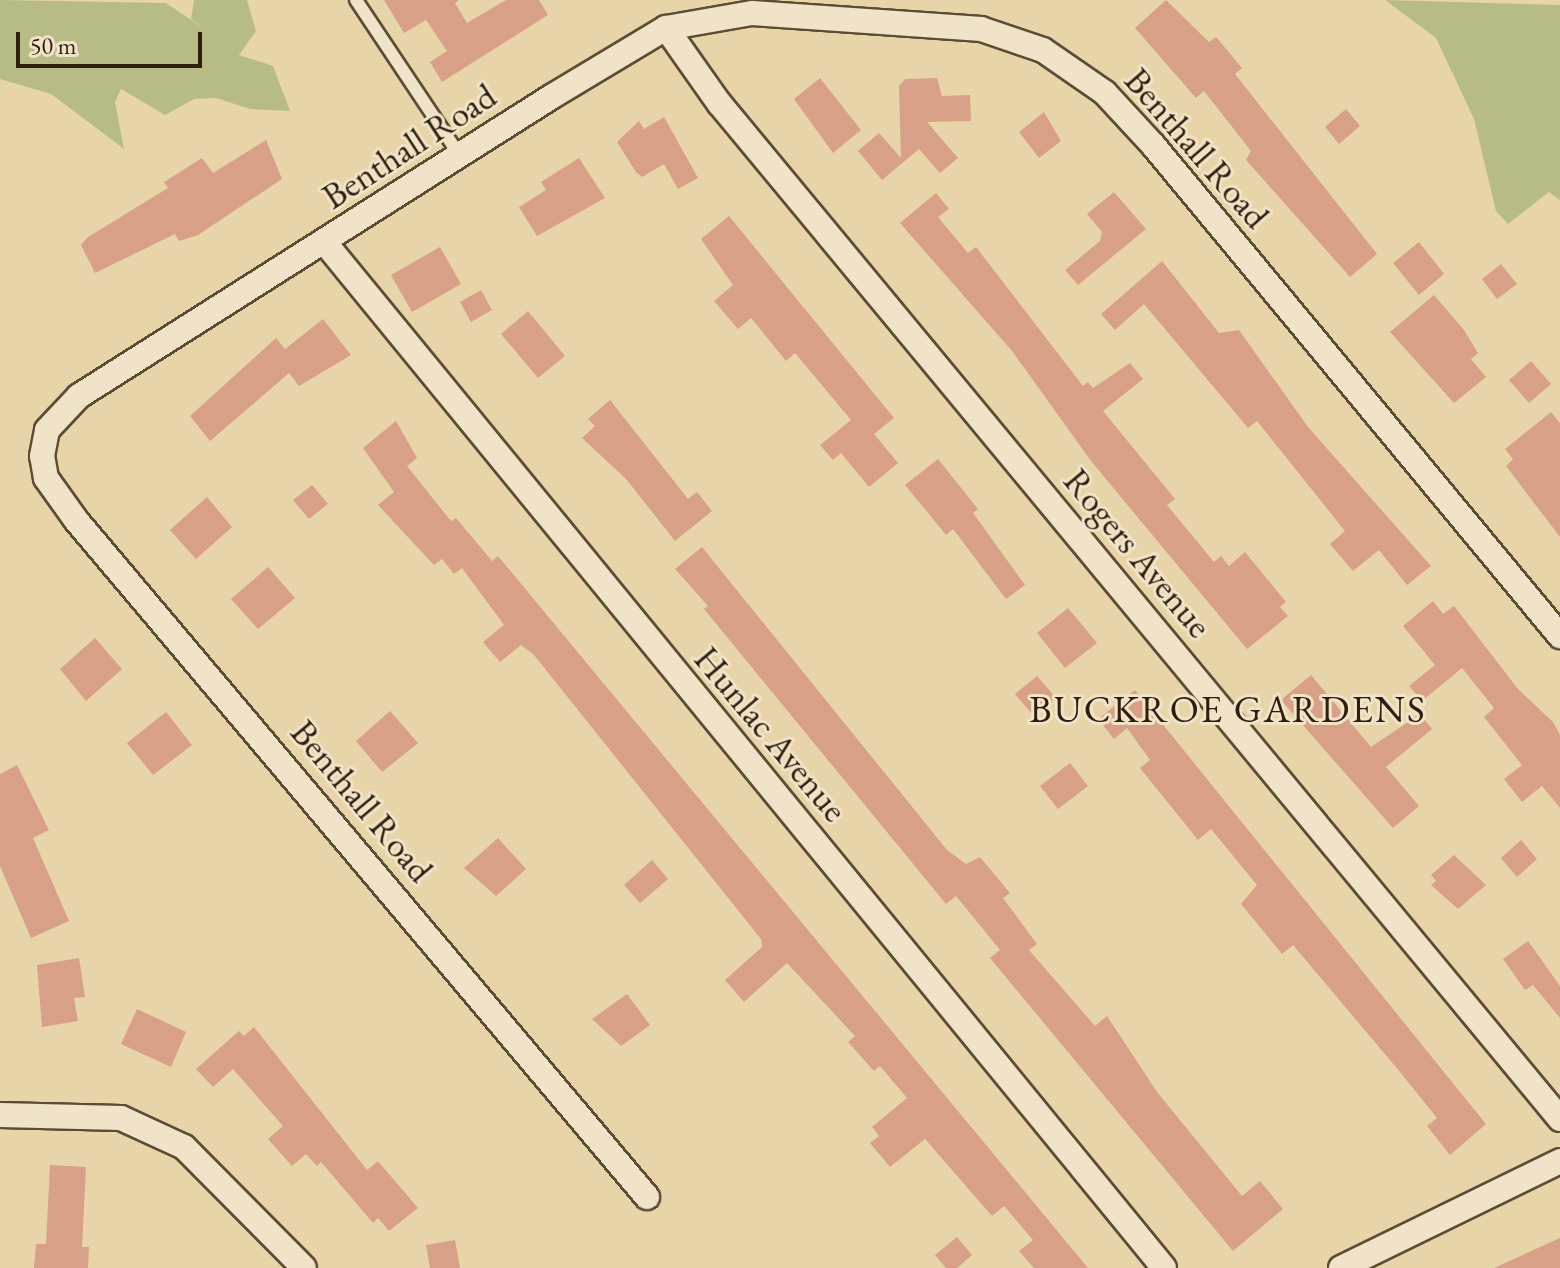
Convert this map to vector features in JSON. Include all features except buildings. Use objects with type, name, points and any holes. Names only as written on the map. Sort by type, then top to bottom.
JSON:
[{"type":"street","name":"Benthall Road","points":[[647,1197],[46,478],[47,430],[79,396],[326,244],[460,156],[666,28],[752,13],[919,21],[981,29],[1043,50],[1105,93],[1153,145],[1560,636]]},
{"type":"street","name":"Rogers Avenue","points":[[666,28],[729,116],[1560,1119]]},
{"type":"street","name":"Hunlac Avenue","points":[[326,244],[1164,1268]]},
{"type":"street","points":[[0,1115],[121,1118],[184,1147],[304,1268]]},
{"type":"street","points":[[1341,1268],[1560,1161]]},
{"type":"lane","points":[[356,0],[460,156]]},
{"type":"green space","points":[[0,0],[166,3],[206,30],[191,19],[194,0],[247,0],[256,31],[239,55],[273,66],[290,111],[250,109],[216,98],[194,99],[165,115],[121,89],[115,102],[124,149],[51,94],[0,79]]},
{"type":"green space","points":[[1385,0],[1560,5],[1560,200],[1549,192],[1508,224],[1496,211],[1474,119],[1436,38]]},
{"type":"district","name":"BUCKROE GARDENS","points":[[1228,709]]}]
